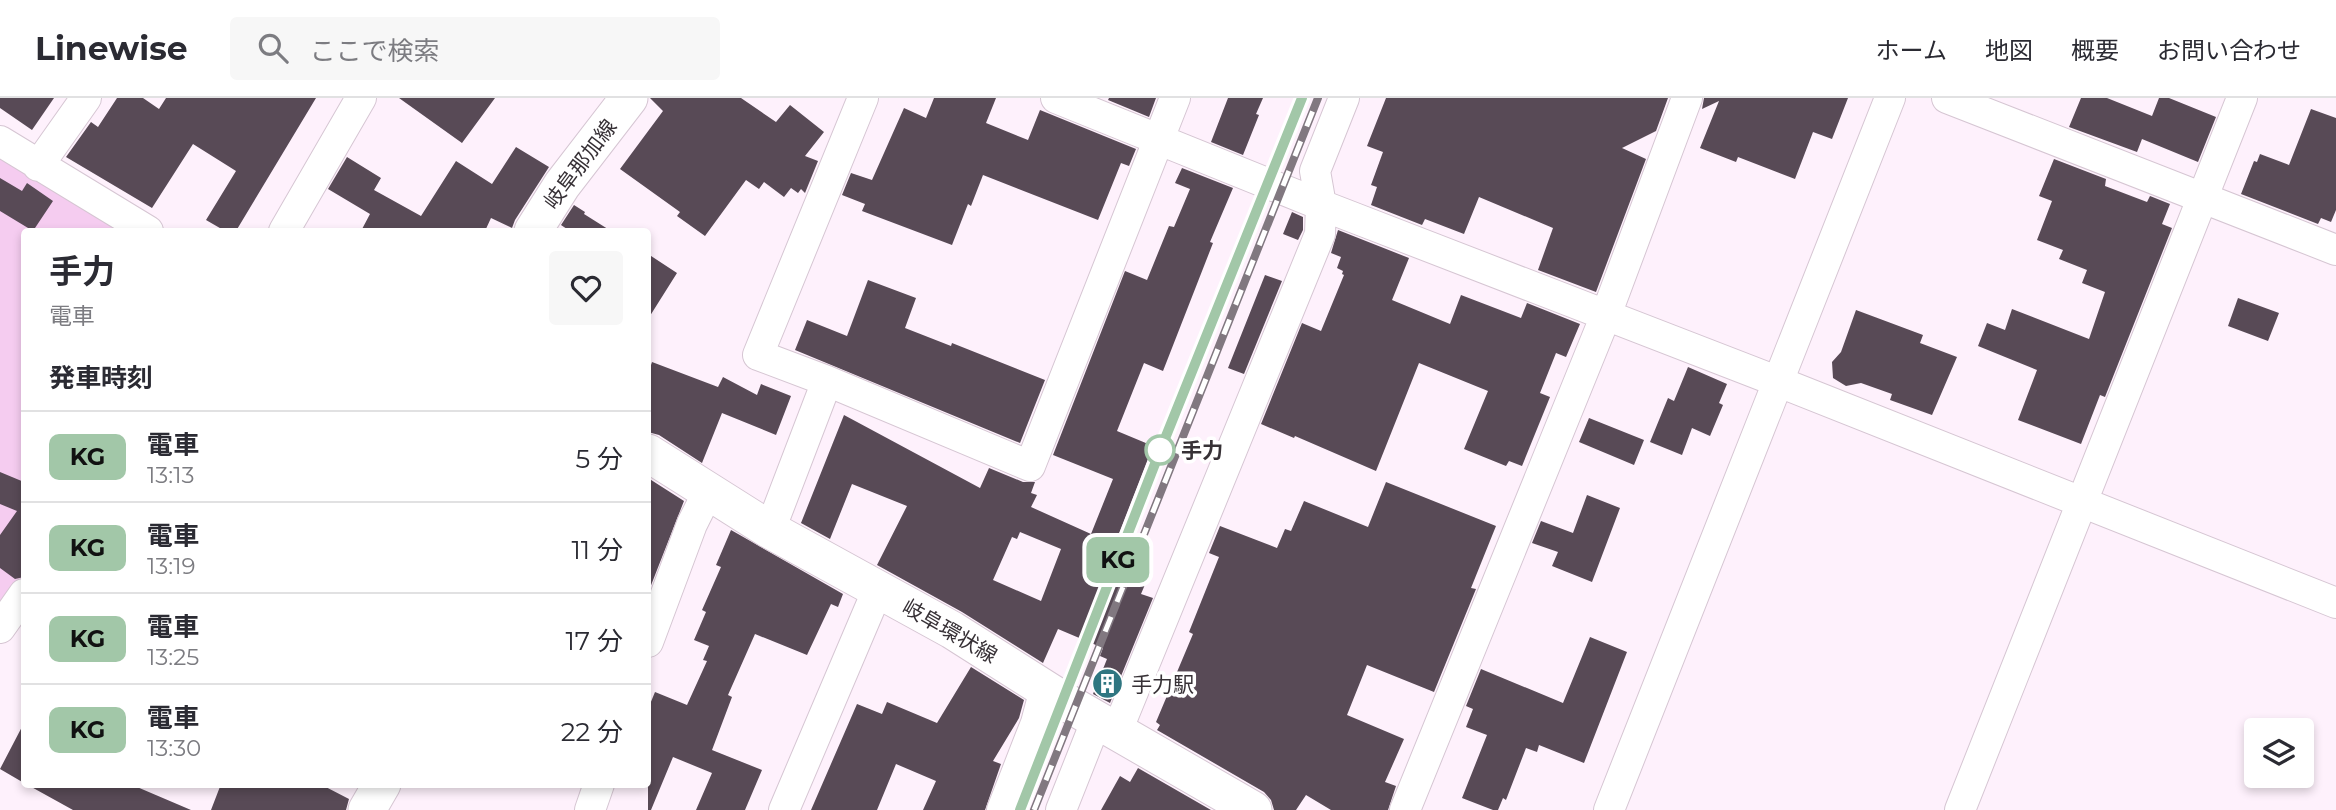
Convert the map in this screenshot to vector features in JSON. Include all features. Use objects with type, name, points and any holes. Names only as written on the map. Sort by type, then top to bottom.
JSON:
[{"type":"main road","name":"岐阜那加線","points":[[535,228],[562,185],[629,98]]},
{"type":"main road","name":"岐阜環状線","points":[[651,455],[771,530],[952,630],[1253,810]]},
{"type":"main road","points":[[368,810],[380,788]]},
{"type":"street","points":[[38,166],[86,98]]},
{"type":"street","points":[[286,228],[361,98]]},
{"type":"street","points":[[863,98],[758,355],[1030,466],[1175,98]]},
{"type":"street","points":[[1056,98],[1321,205],[1779,382],[2336,603]]},
{"type":"street","points":[[1061,810],[1107,725],[1320,234],[1321,205],[1315,171],[1344,98]]},
{"type":"street","points":[[1405,810],[1606,315],[1687,98]]},
{"type":"street","points":[[1609,810],[1890,98]]},
{"type":"street","points":[[1947,98],[2336,250]]},
{"type":"street","points":[[1960,810],[2242,98]]},
{"type":"street","points":[[0,141],[143,228]]},
{"type":"street","points":[[771,530],[827,381]]},
{"type":"street","points":[[651,634],[692,524],[708,492]]},
{"type":"street","points":[[784,810],[878,589]]},
{"type":"street","points":[[0,628],[21,598]]},
{"type":"street","points":[[1002,810],[1036,723],[1045,688]]},
{"type":"street","points":[[590,810],[598,788]]},
{"type":"shaded area","points":[[0,136],[147,228],[21,228],[21,598],[0,628]]},
{"type":"building","points":[[0,98],[54,98],[32,130],[0,108]]},
{"type":"building","points":[[117,98],[143,98],[159,109],[166,98],[316,98],[238,228],[220,228],[206,220],[236,171],[193,144],[152,208],[66,157],[91,122],[98,127]]},
{"type":"building","points":[[399,98],[495,98],[462,143]]},
{"type":"building","points":[[650,98],[741,98],[776,122],[790,105],[824,132],[805,156],[818,161],[805,193],[801,189],[798,193],[791,188],[784,197],[764,182],[759,189],[746,180],[705,236],[677,216],[680,212],[620,169],[663,111]]},
{"type":"building","points":[[934,98],[996,98],[986,123],[1028,140],[1040,110],[1136,149],[1129,166],[1121,163],[1098,220],[983,175],[952,245],[862,211],[865,204],[842,195],[851,173],[872,180],[904,108],[926,118]]},
{"type":"building","points":[[1156,98],[1149,117],[1108,100]]},
{"type":"building","points":[[1228,98],[1263,98],[1243,155],[1211,142]]},
{"type":"building","points":[[1386,98],[1668,98],[1656,131],[1622,148],[1646,159],[1596,292],[1538,270],[1553,228],[1479,197],[1464,234],[1425,219],[1422,225],[1371,205],[1377,187],[1371,185],[1383,152],[1367,146]]},
{"type":"building","points":[[1704,98],[1848,98],[1832,139],[1813,132],[1795,179],[1738,157],[1736,162],[1700,148],[1719,101],[1702,109]]},
{"type":"building","points":[[2081,98],[2107,98],[2152,116],[2159,98],[2169,98],[2216,117],[2198,162],[2142,139],[2137,152],[2069,127]]},
{"type":"building","points":[[2311,109],[2336,118],[2336,210],[2331,222],[2321,218],[2318,224],[2241,194],[2254,161],[2257,162],[2260,154],[2289,165]]},
{"type":"building","points":[[516,147],[549,167],[512,228],[491,218],[486,228],[363,228],[370,214],[328,189],[347,157],[381,178],[374,190],[421,216],[456,161],[492,184]]},
{"type":"building","points":[[2054,159],[2106,179],[2105,186],[2147,202],[2150,196],[2170,204],[2162,224],[2172,228],[2105,397],[2100,395],[2081,444],[2018,420],[2037,370],[1978,346],[1987,323],[2005,330],[2012,309],[2089,339],[2105,292],[2082,283],[2087,270],[2059,259],[2063,250],[2037,240],[2052,201],[2039,196]]},
{"type":"building","points":[[1182,168],[1233,188],[1210,242],[1213,243],[1163,371],[1144,363],[1117,431],[1153,446],[1109,559],[1149,575],[1141,594],[1153,598],[1110,703],[1093,694],[1107,659],[1100,656],[1103,648],[1058,629],[1043,663],[962,612],[877,565],[907,506],[852,484],[830,539],[801,523],[844,415],[980,488],[989,468],[1023,482],[1035,482],[1031,493],[1037,495],[1031,507],[1091,534],[1113,479],[1053,455],[1125,271],[1147,280],[1169,226],[1174,227],[1190,189],[1175,183]],"holes":[[[1020,532],[1061,549],[1041,601],[993,580],[1012,537],[1017,539]]]},
{"type":"building","points":[[0,178],[22,191],[27,183],[53,201],[35,228],[28,228],[0,211]]},
{"type":"building","points":[[574,205],[606,228],[566,228],[561,225]]},
{"type":"building","points":[[1292,212],[1303,217],[1303,230],[1298,240],[1283,234]]},
{"type":"building","points":[[1338,230],[1409,258],[1392,300],[1450,324],[1461,295],[1521,318],[1527,303],[1580,324],[1566,357],[1556,353],[1540,393],[1550,397],[1522,466],[1509,461],[1506,466],[1464,449],[1488,391],[1419,363],[1376,471],[1261,424],[1302,323],[1321,331],[1344,275],[1343,271],[1337,268],[1341,257],[1331,253]]},
{"type":"building","points":[[651,256],[677,273],[651,314]]},
{"type":"building","points":[[1265,275],[1282,281],[1244,374],[1228,368]]},
{"type":"building","points":[[868,280],[916,298],[905,328],[951,346],[952,343],[1045,380],[1020,443],[795,350],[807,320],[847,336]]},
{"type":"building","points":[[2238,298],[2279,313],[2268,341],[2228,326]]},
{"type":"building","points":[[1856,310],[1923,335],[1920,343],[1957,357],[1932,415],[1890,400],[1892,394],[1861,383],[1846,386],[1833,378],[1832,362],[1841,352]]},
{"type":"building","points":[[652,362],[718,387],[723,377],[757,395],[761,384],[791,396],[776,435],[722,413],[702,463],[659,435],[651,433]]},
{"type":"building","points":[[1688,367],[1727,384],[1719,403],[1723,405],[1710,436],[1692,428],[1682,455],[1650,442],[1668,398],[1674,401]]},
{"type":"building","points":[[1589,418],[1644,440],[1634,465],[1579,442]]},
{"type":"building","points":[[0,472],[21,481],[21,578],[15,579],[0,568],[0,535],[17,511],[0,504]]},
{"type":"building","points":[[651,480],[684,501],[651,585]]},
{"type":"building","points":[[1386,482],[1496,526],[1471,588],[1476,589],[1434,692],[1367,665],[1347,715],[1404,739],[1385,782],[1396,786],[1388,810],[1331,810],[1306,795],[1296,810],[1274,810],[1271,800],[1264,792],[1157,730],[1160,725],[1156,722],[1193,634],[1189,632],[1219,557],[1209,553],[1220,526],[1277,548],[1285,529],[1291,531],[1304,501],[1368,527]]},
{"type":"building","points":[[1587,495],[1620,508],[1592,582],[1552,566],[1558,552],[1532,543],[1541,521],[1573,533]]},
{"type":"building","points":[[731,530],[843,594],[838,607],[831,604],[807,655],[755,634],[728,695],[732,697],[712,750],[762,770],[745,810],[696,810],[712,773],[673,757],[651,810],[648,810],[648,788],[651,788],[651,702],[655,692],[687,705],[707,661],[703,660],[709,646],[694,640],[706,612],[702,610],[721,567],[716,565]]},
{"type":"building","points":[[1590,637],[1627,652],[1584,763],[1539,745],[1537,752],[1526,748],[1506,800],[1503,798],[1498,810],[1462,798],[1487,735],[1466,727],[1473,709],[1466,706],[1481,669],[1563,703]]},
{"type":"building","points":[[971,667],[1024,700],[1019,718],[993,761],[1001,764],[985,810],[923,810],[936,781],[896,764],[877,810],[811,810],[857,704],[882,714],[887,702],[937,723]]},
{"type":"building","points":[[21,729],[21,781],[0,769]]},
{"type":"building","points":[[1138,768],[1211,810],[1101,810],[1120,776],[1130,782]]},
{"type":"building","points":[[33,788],[139,788],[191,810],[73,810]]},
{"type":"building","points":[[219,788],[328,788],[349,799],[346,810],[211,810]]},
{"type":"railway","points":[[1020,810],[1302,98]]},
{"type":"railway","points":[[1034,810],[1318,98]]},
{"type":"train","name":"KG","points":[[1020,810],[1302,98]]},
{"type":"place","name":"手力","points":[[1160,450]]},
{"type":"place","name":"手力駅","points":[[1108,684]]}]
